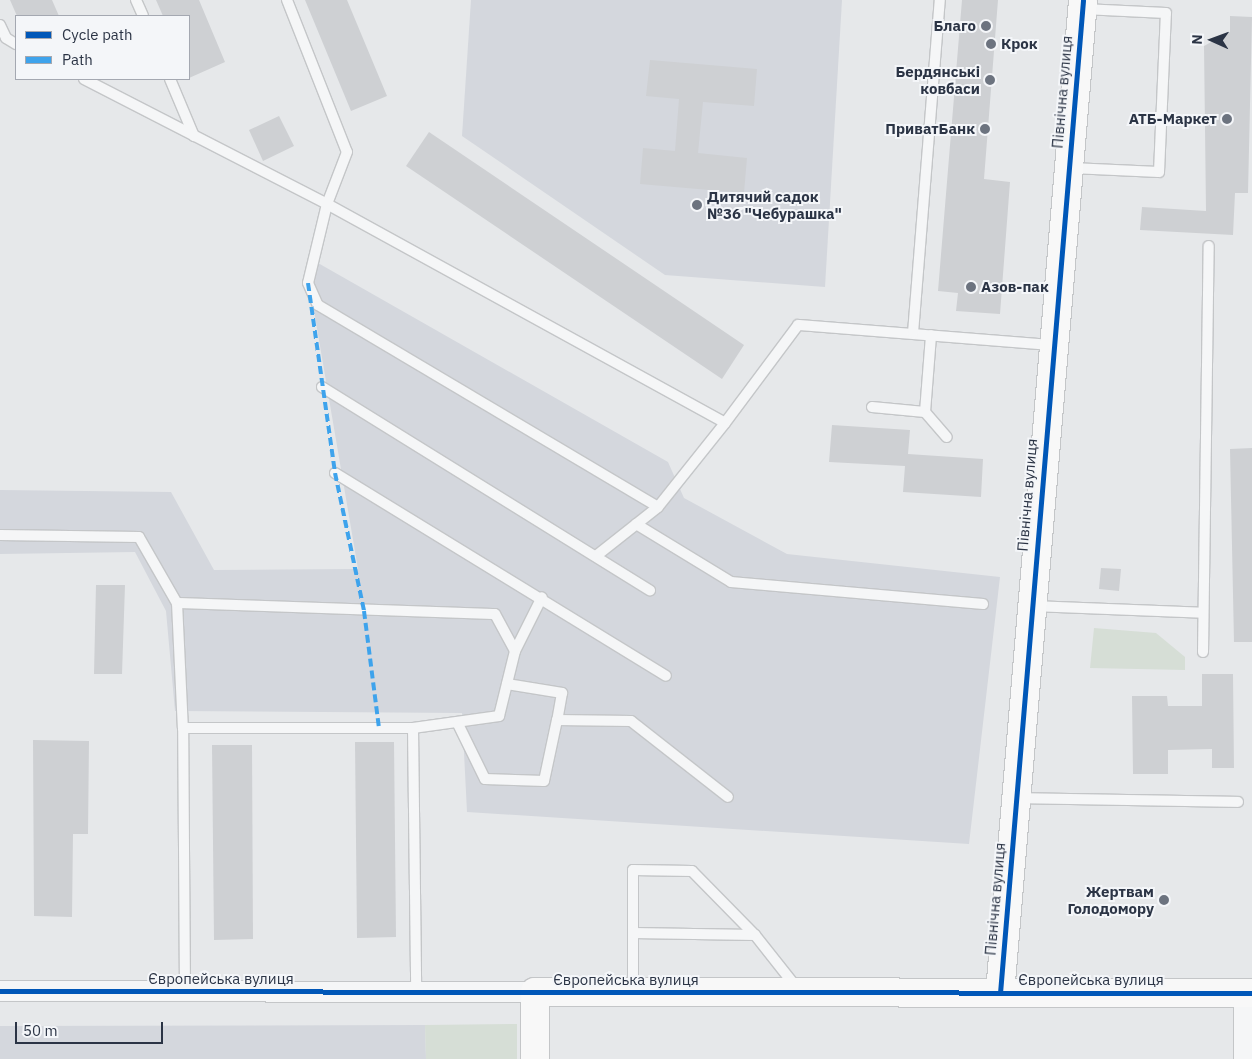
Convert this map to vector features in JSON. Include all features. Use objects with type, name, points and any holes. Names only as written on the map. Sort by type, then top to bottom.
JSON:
[{"type":"street","name":"Північна вулиця","points":[[1000,993],[1052,345],[1082,4]]},
{"type":"street","name":"Європейська вулиця","points":[[0,990],[1248,993]]},
{"type":"street","points":[[535,992],[535,1059]]},
{"type":"street","points":[[1244,1059],[1248,993]]},
{"type":"lane","points":[[136,0],[143,15]]},
{"type":"lane","points":[[287,0],[347,152],[327,204],[308,283],[318,305],[658,507]]},
{"type":"lane","points":[[913,333],[940,0]]},
{"type":"lane","points":[[1068,168],[1158,172],[1166,13],[1082,4]]},
{"type":"lane","points":[[0,25],[3,40],[15,44]]},
{"type":"lane","points":[[86,80],[327,204],[725,423]]},
{"type":"lane","points":[[170,80],[194,136]]},
{"type":"lane","points":[[1203,652],[1209,246]]},
{"type":"lane","points":[[596,556],[658,507],[725,423],[798,325],[1052,345]]},
{"type":"lane","points":[[925,412],[931,335]]},
{"type":"lane","points":[[322,387],[650,590]]},
{"type":"lane","points":[[872,408],[925,412],[947,437]]},
{"type":"lane","points":[[335,473],[542,597],[666,676]]},
{"type":"lane","points":[[636,524],[731,582],[983,604]]},
{"type":"lane","points":[[0,535],[139,537],[176,603],[183,728],[185,991]]},
{"type":"lane","points":[[183,728],[413,728],[458,724],[499,716],[516,651],[542,597]]},
{"type":"lane","points":[[176,603],[495,614],[516,651]]},
{"type":"lane","points":[[1031,606],[1203,613]]},
{"type":"lane","points":[[458,724],[485,779],[544,781],[562,693],[507,684]]},
{"type":"lane","points":[[557,720],[632,722],[728,797]]},
{"type":"lane","points":[[413,728],[416,992]]},
{"type":"lane","points":[[1016,798],[1238,802]]},
{"type":"lane","points":[[632,992],[633,870],[692,871],[755,935],[801,993]]},
{"type":"lane","points":[[633,933],[755,935]]},
{"type":"shaded area","name":"Дитячий садок №36 \"Чебурашка\"","points":[[471,0],[842,0],[825,287],[665,275],[462,136]]},
{"type":"shaded area","points":[[318,263],[668,462],[684,498],[787,554],[1000,577],[969,844],[467,812],[462,713],[175,711],[166,611],[135,552],[0,554],[0,490],[171,492],[214,570],[358,569],[312,299]]},
{"type":"shaded area","points":[[1094,628],[1156,633],[1185,657],[1185,670],[1090,668]]},
{"type":"shaded area","points":[[517,1024],[517,1059],[426,1059],[425,1025]]},
{"type":"shaded area","points":[[425,1025],[426,1059],[0,1059],[0,1026]]},
{"type":"building","points":[[10,0],[52,0],[59,15],[17,15]]},
{"type":"building","points":[[156,0],[199,0],[225,62],[190,78],[190,15],[163,15]]},
{"type":"building","points":[[305,0],[347,0],[387,96],[351,111]]},
{"type":"building","points":[[962,0],[998,0],[984,179],[1010,182],[1000,314],[956,311],[958,293],[938,291]]},
{"type":"building","name":"АТБ-Маркет","points":[[1230,16],[1252,17],[1248,193],[1235,193],[1233,235],[1140,230],[1142,207],[1206,211],[1204,46],[1230,32]]},
{"type":"building","points":[[650,60],[757,69],[754,106],[703,102],[698,153],[747,158],[744,193],[640,184],[643,148],[675,151],[679,99],[646,96]]},
{"type":"building","points":[[279,116],[294,146],[263,161],[249,130]]},
{"type":"building","points":[[429,132],[744,345],[722,379],[406,166]]},
{"type":"building","points":[[832,425],[910,430],[908,454],[983,459],[981,497],[903,492],[905,466],[829,462]]},
{"type":"building","points":[[1252,448],[1252,642],[1234,642],[1230,449]]},
{"type":"building","points":[[1101,568],[1121,569],[1119,591],[1099,589]]},
{"type":"building","points":[[96,585],[125,585],[122,674],[94,674]]},
{"type":"building","points":[[1202,674],[1233,674],[1234,768],[1212,768],[1212,749],[1168,750],[1168,774],[1133,774],[1132,696],[1167,696],[1168,706],[1202,706]]},
{"type":"building","points":[[33,740],[89,741],[88,834],[73,834],[72,917],[34,916]]},
{"type":"building","points":[[355,742],[394,742],[396,937],[357,938]]},
{"type":"building","points":[[212,745],[252,745],[253,939],[214,940]]},
{"type":"marked path","points":[[308,283],[335,473],[364,611],[379,728]]},
{"type":"cycle path","points":[[1000,993],[1083,0]]},
{"type":"cycle path","points":[[0,991],[1252,993]]},
{"type":"place","name":"Благо","points":[[986,26]]},
{"type":"place","name":"Крок","points":[[991,44]]},
{"type":"place","name":"Бердянські ковбаси","points":[[990,80]]},
{"type":"place","name":"АТБ-Маркет","points":[[1227,119]]},
{"type":"place","name":"ПриватБанк","points":[[985,129]]},
{"type":"place","name":"Дитячий садок №36 \"Чебурашка\"","points":[[697,205]]},
{"type":"place","name":"Азов-пак","points":[[971,287]]},
{"type":"place","name":"Жертвам Голодомору","points":[[1164,900]]}]
